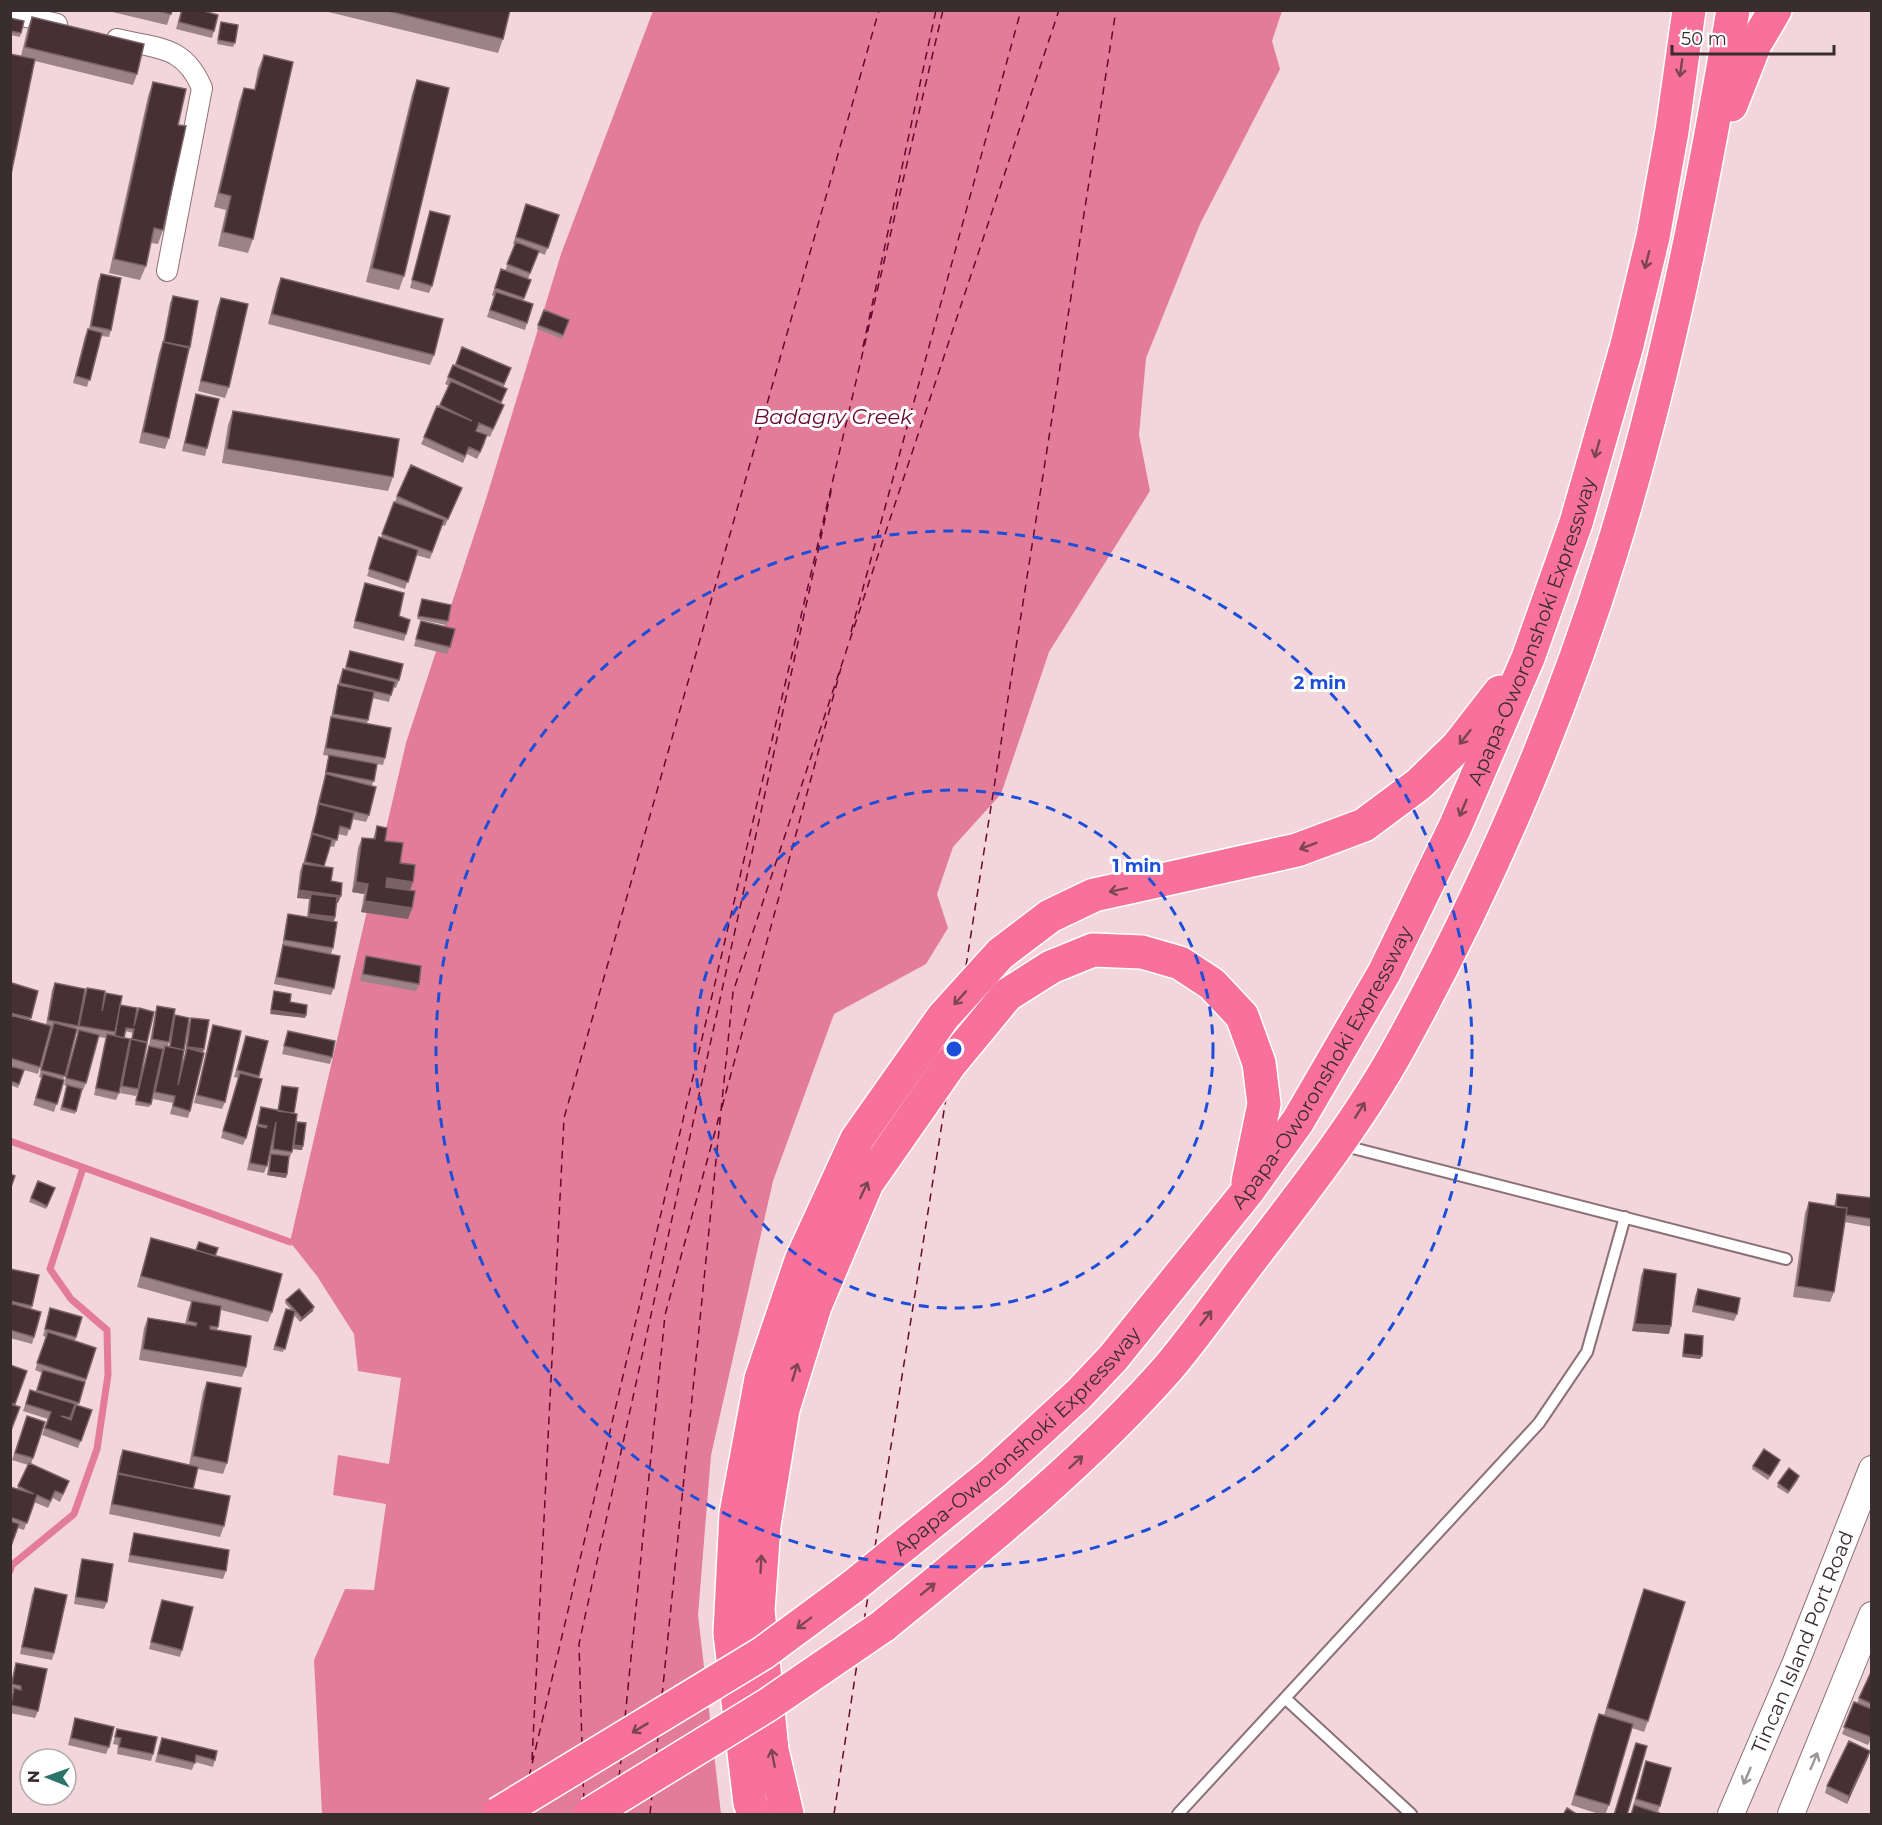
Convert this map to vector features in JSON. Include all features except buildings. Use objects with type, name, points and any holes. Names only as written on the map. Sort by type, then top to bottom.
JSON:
[{"type":"highway","name":"Apapa-Oworonshoki Expressway","points":[[498,1815],[763,1653],[851,1588],[993,1473],[1079,1394],[1113,1358],[1246,1192],[1298,1121],[1384,973],[1455,828],[1528,658],[1576,523],[1629,334],[1655,225],[1672,131],[1689,10]]},
{"type":"highway","points":[[590,1815],[769,1704],[882,1626],[989,1539],[1072,1466],[1169,1366],[1338,1144],[1398,1049],[1459,932],[1509,822],[1563,692],[1611,553],[1654,400],[1707,162],[1733,10]]},
{"type":"highway","points":[[1707,162],[1755,44],[1775,10]]},
{"type":"highway","points":[[755,1815],[750,1803],[730,1633],[736,1514],[761,1379],[801,1261],[857,1139],[943,1017],[1000,954],[1050,916],[1094,895],[1297,850],[1364,825],[1419,784],[1458,746],[1528,658]]},
{"type":"highway","points":[[787,1815],[772,1750],[759,1610],[764,1525],[783,1409],[815,1306],[867,1183],[950,1064],[1007,995],[1051,967],[1094,950],[1142,952],[1180,963],[1212,984],[1242,1016],[1259,1063],[1264,1104],[1246,1192]]},
{"type":"street","points":[[10,13],[78,29]]},
{"type":"street","points":[[101,35],[180,54],[197,75],[202,87],[167,271]]},
{"type":"street","name":"Tincan Island Port Road","points":[[1731,1815],[1796,1662],[1872,1469]]},
{"type":"street","points":[[1791,1815],[1872,1615]]},
{"type":"lane","points":[[1338,1144],[1785,1259]]},
{"type":"lane","points":[[1178,1815],[1539,1423],[1587,1352],[1625,1217]]},
{"type":"lane","points":[[1286,1699],[1411,1815]]},
{"type":"water","name":"Badagry Creek","points":[[653,11],[1282,11],[1272,41],[1280,69],[1200,224],[1146,358],[1139,435],[1150,491],[1049,652],[1001,794],[953,847],[937,894],[948,928],[926,964],[834,1014],[773,1181],[711,1455],[698,1615],[721,1814],[322,1814],[314,1660],[345,1589],[374,1590],[386,1504],[333,1495],[338,1455],[389,1464],[401,1378],[358,1371],[354,1334],[317,1276],[290,1242],[406,743],[486,499],[561,254]]},
{"type":"waterway","points":[[10,1141],[290,1242]]},
{"type":"waterway","points":[[10,1571],[12,1565],[74,1514],[97,1449],[108,1375],[107,1330],[71,1299],[50,1269],[83,1168]]},
{"type":"ferry route","points":[[532,1760],[564,1118],[879,10]]},
{"type":"ferry route","points":[[863,347],[936,10]]},
{"type":"ferry route","points":[[529,1777],[943,10]]},
{"type":"ferry route","points":[[851,632],[1021,10]]},
{"type":"ferry route","points":[[662,1696],[733,992],[1059,10]]},
{"type":"ferry route","points":[[966,966],[1116,10]]},
{"type":"ferry route","points":[[582,1745],[579,1644],[832,487]]},
{"type":"ferry route","points":[[722,1107],[841,668]]},
{"type":"ferry route","points":[[875,1547],[946,1098]]},
{"type":"ferry route","points":[[625,1718],[665,1315],[719,1117]]},
{"type":"ferry route","points":[[864,1621],[868,1596]]},
{"type":"ferry route","points":[[834,1814],[857,1664]]},
{"type":"ferry route","points":[[656,1756],[658,1737]]},
{"type":"ferry route","points":[[619,1778],[621,1759]]},
{"type":"ferry route","points":[[583,1779],[584,1799]]},
{"type":"ferry route","points":[[650,1814],[652,1794]]}]
